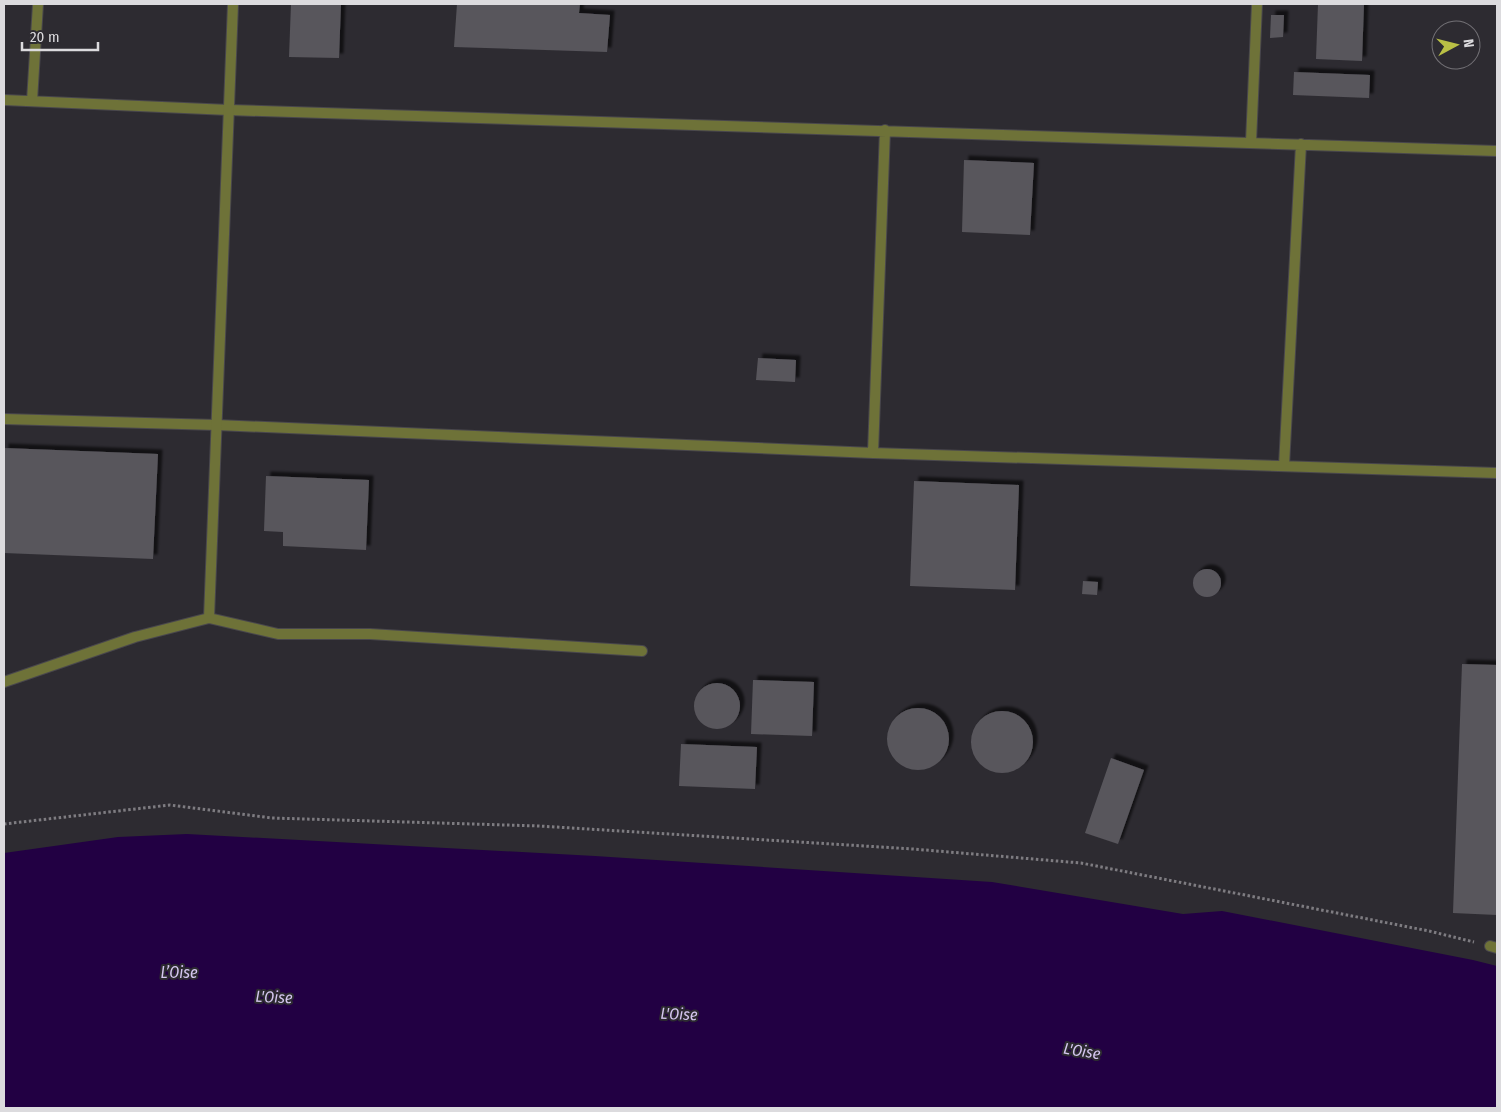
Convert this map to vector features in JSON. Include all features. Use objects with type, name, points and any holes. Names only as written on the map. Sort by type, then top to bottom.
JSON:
[{"type":"street","points":[[32,101],[38,4]]},
{"type":"street","points":[[209,618],[233,4]]},
{"type":"street","points":[[1251,142],[1257,4]]},
{"type":"street","points":[[4,100],[229,110],[1497,151]]},
{"type":"street","points":[[874,453],[885,130]]},
{"type":"street","points":[[1284,466],[1301,144]]},
{"type":"street","points":[[4,419],[216,425],[874,453],[1497,472]]},
{"type":"street","points":[[4,682],[135,638],[209,618],[278,634],[370,634],[642,651]]},
{"type":"path","points":[[4,824],[170,805],[272,818],[539,826],[923,850],[1081,863],[1429,931],[1494,947]]},
{"type":"water","name":"L’Oise","points":[[187,834],[595,856],[992,882],[1183,914],[1222,911],[1473,960],[1497,966],[1497,1108],[4,1108],[4,853],[118,837]]},
{"type":"building","points":[[291,4],[341,4],[339,58],[289,57]]},
{"type":"building","points":[[457,4],[580,4],[579,13],[610,15],[607,52],[454,47]]},
{"type":"building","points":[[1318,4],[1364,4],[1362,61],[1316,59]]},
{"type":"building","points":[[1271,15],[1284,15],[1283,37],[1270,38]]},
{"type":"building","points":[[1294,72],[1370,75],[1369,98],[1293,95]]},
{"type":"building","points":[[964,160],[1034,163],[1030,235],[962,232]]},
{"type":"building","points":[[758,358],[796,360],[795,382],[756,380]]},
{"type":"building","points":[[4,448],[158,454],[153,559],[4,553]]},
{"type":"building","points":[[266,476],[369,480],[366,550],[283,546],[283,532],[264,531]]},
{"type":"building","points":[[914,481],[1019,485],[1015,590],[910,586]]},
{"type":"building","points":[[1207,569],[1217,573],[1221,583],[1217,593],[1207,597],[1197,593],[1193,583],[1197,573]]},
{"type":"building","points":[[1083,581],[1098,582],[1097,595],[1082,594]]},
{"type":"building","points":[[1462,664],[1497,665],[1497,915],[1453,913]]},
{"type":"building","points":[[753,680],[814,682],[812,736],[751,734]]},
{"type":"building","points":[[717,683],[730,687],[736,693],[740,706],[736,719],[730,725],[717,729],[704,725],[698,719],[694,706],[698,693],[704,687]]},
{"type":"building","points":[[918,708],[930,710],[940,717],[947,727],[949,739],[947,751],[940,761],[930,768],[918,770],[906,768],[896,761],[889,751],[887,739],[889,727],[896,717],[906,710]]},
{"type":"building","points":[[996,711],[1008,711],[1024,720],[1031,730],[1033,742],[1031,754],[1024,764],[1008,773],[996,773],[985,768],[976,759],[971,748],[971,736],[976,725],[985,716]]},
{"type":"building","points":[[681,744],[757,747],[755,789],[679,786]]},
{"type":"building","points":[[1111,758],[1144,770],[1118,844],[1085,833]]},
{"type":"water label","name":"L'Oise","points":[[274,997]]},
{"type":"water label","name":"L'Oise","points":[[679,1014]]},
{"type":"water label","name":"L'Oise","points":[[1082,1051]]}]
